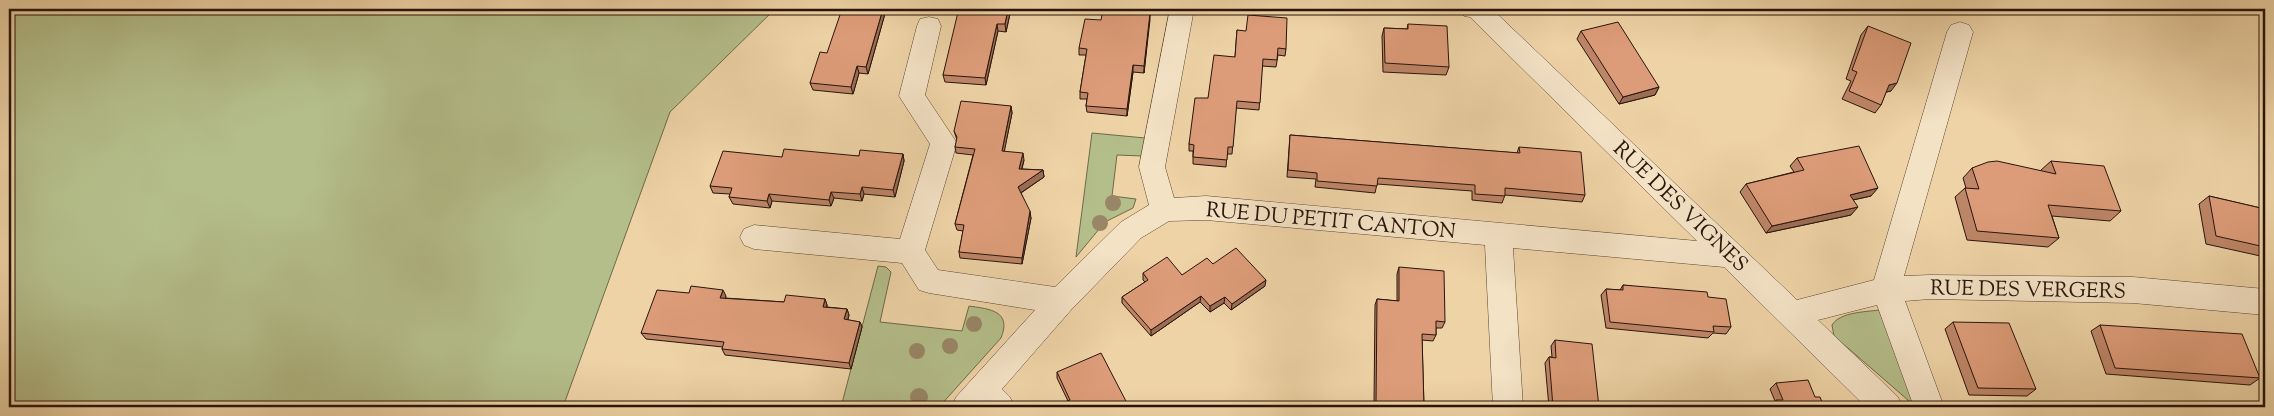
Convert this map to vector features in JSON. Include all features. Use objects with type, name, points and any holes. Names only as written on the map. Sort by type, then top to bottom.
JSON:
[{"type":"street","points":[[1164,210],[1152,168],[1182,9]]},
{"type":"street","name":"RUE DES VIGNES","points":[[1473,9],[1478,10],[1887,407]]},
{"type":"street","points":[[928,26],[912,96],[944,143],[910,252],[929,282],[1061,301]]},
{"type":"street","points":[[1929,407],[1886,290],[1960,32]]},
{"type":"street","name":"RUE DU PETIT CANTON","points":[[983,402],[1061,301],[1131,230],[1164,210],[1206,208],[1733,256]]},
{"type":"street","points":[[1498,234],[1508,407]]},
{"type":"street","points":[[754,237],[910,252]]},
{"type":"street","name":"RUE DES VERGERS","points":[[1793,314],[1886,290],[1930,287],[2133,290],[2265,302]]},
{"type":"green space","points":[[9,9],[775,9],[670,112],[563,407],[9,407]]},
{"type":"green space","points":[[1092,133],[1145,138],[1142,156],[1117,155],[1112,196],[1136,199],[1133,208],[1105,222],[1076,257]]},
{"type":"green space","points":[[878,266],[886,267],[891,272],[880,322],[962,331],[969,306],[991,310],[997,313],[1004,322],[1001,338],[939,407],[841,407]]},
{"type":"green space","points":[[1879,310],[1916,407],[1834,336],[1832,325],[1841,317],[1853,313]]},
{"type":"building","points":[[842,9],[883,9],[866,67],[857,66],[851,87],[810,83],[820,52],[827,53]]},
{"type":"building","points":[[967,9],[1008,9],[1005,24],[997,24],[985,78],[943,75],[958,12],[966,12]]},
{"type":"building","points":[[1103,9],[1150,13],[1144,66],[1133,65],[1127,109],[1086,106],[1088,93],[1080,92],[1087,49],[1079,48],[1085,19],[1101,20]]},
{"type":"building","points":[[1248,15],[1287,18],[1286,49],[1278,48],[1277,60],[1263,59],[1260,103],[1237,101],[1233,147],[1228,147],[1227,160],[1193,157],[1194,145],[1189,144],[1195,98],[1208,98],[1214,55],[1235,57],[1237,30],[1246,31]]},
{"type":"building","points":[[1618,22],[1659,87],[1623,97],[1581,31]]},
{"type":"building","points":[[1408,24],[1447,26],[1449,67],[1385,63],[1384,28],[1408,29]]},
{"type":"building","points":[[1868,26],[1911,43],[1897,83],[1889,85],[1881,105],[1849,91],[1857,72],[1852,70]]},
{"type":"building","points":[[961,101],[1011,106],[1002,151],[1023,153],[1019,169],[1043,170],[1018,187],[1030,211],[1022,258],[959,252],[964,225],[955,224],[975,149],[955,147],[957,137],[954,131]]},
{"type":"building","points":[[1290,135],[1520,153],[1519,147],[1581,152],[1585,195],[1505,188],[1505,196],[1475,194],[1475,185],[1378,178],[1377,186],[1317,181],[1317,173],[1288,170]]},
{"type":"building","points":[[1859,146],[1878,188],[1850,195],[1858,207],[1772,226],[1746,184],[1804,170],[1797,158]]},
{"type":"building","points":[[784,149],[859,156],[860,150],[903,154],[893,190],[862,187],[860,194],[831,192],[829,200],[769,194],[767,201],[729,197],[732,188],[710,186],[723,151],[782,157]]},
{"type":"building","points":[[1997,161],[2056,174],[2051,161],[2104,166],[2121,211],[2048,205],[2059,238],[1977,231],[1965,188],[1979,189],[1972,168]]},
{"type":"building","points":[[2209,196],[2265,209],[2265,247],[2216,236]]},
{"type":"building","points":[[1236,248],[1266,280],[1232,304],[1225,297],[1210,306],[1201,296],[1151,330],[1122,297],[1148,280],[1143,273],[1167,257],[1182,275],[1207,258],[1213,264]]},
{"type":"building","points":[[1399,267],[1444,271],[1445,322],[1436,321],[1436,335],[1422,334],[1424,407],[1369,407],[1369,402],[1376,403],[1377,299],[1399,301]]},
{"type":"building","points":[[1623,285],[1707,292],[1708,297],[1726,299],[1731,327],[1713,326],[1714,332],[1610,322],[1606,289],[1623,290]]},
{"type":"building","points":[[691,286],[723,290],[720,298],[784,302],[786,295],[825,299],[823,307],[847,309],[844,319],[860,322],[849,363],[722,349],[724,342],[641,333],[657,290],[689,293]]},
{"type":"building","points":[[1953,322],[2009,323],[2036,389],[1978,388]]},
{"type":"building","points":[[2100,325],[2242,334],[2260,378],[2115,368]]},
{"type":"building","points":[[1555,340],[1592,344],[1599,407],[1553,407],[1549,357],[1556,358]]},
{"type":"building","points":[[1101,353],[1129,407],[1062,407],[1060,404],[1070,400],[1057,372]]},
{"type":"building","points":[[1808,380],[1815,397],[1820,397],[1824,407],[1778,407],[1776,400],[1783,400],[1776,383]]}]
